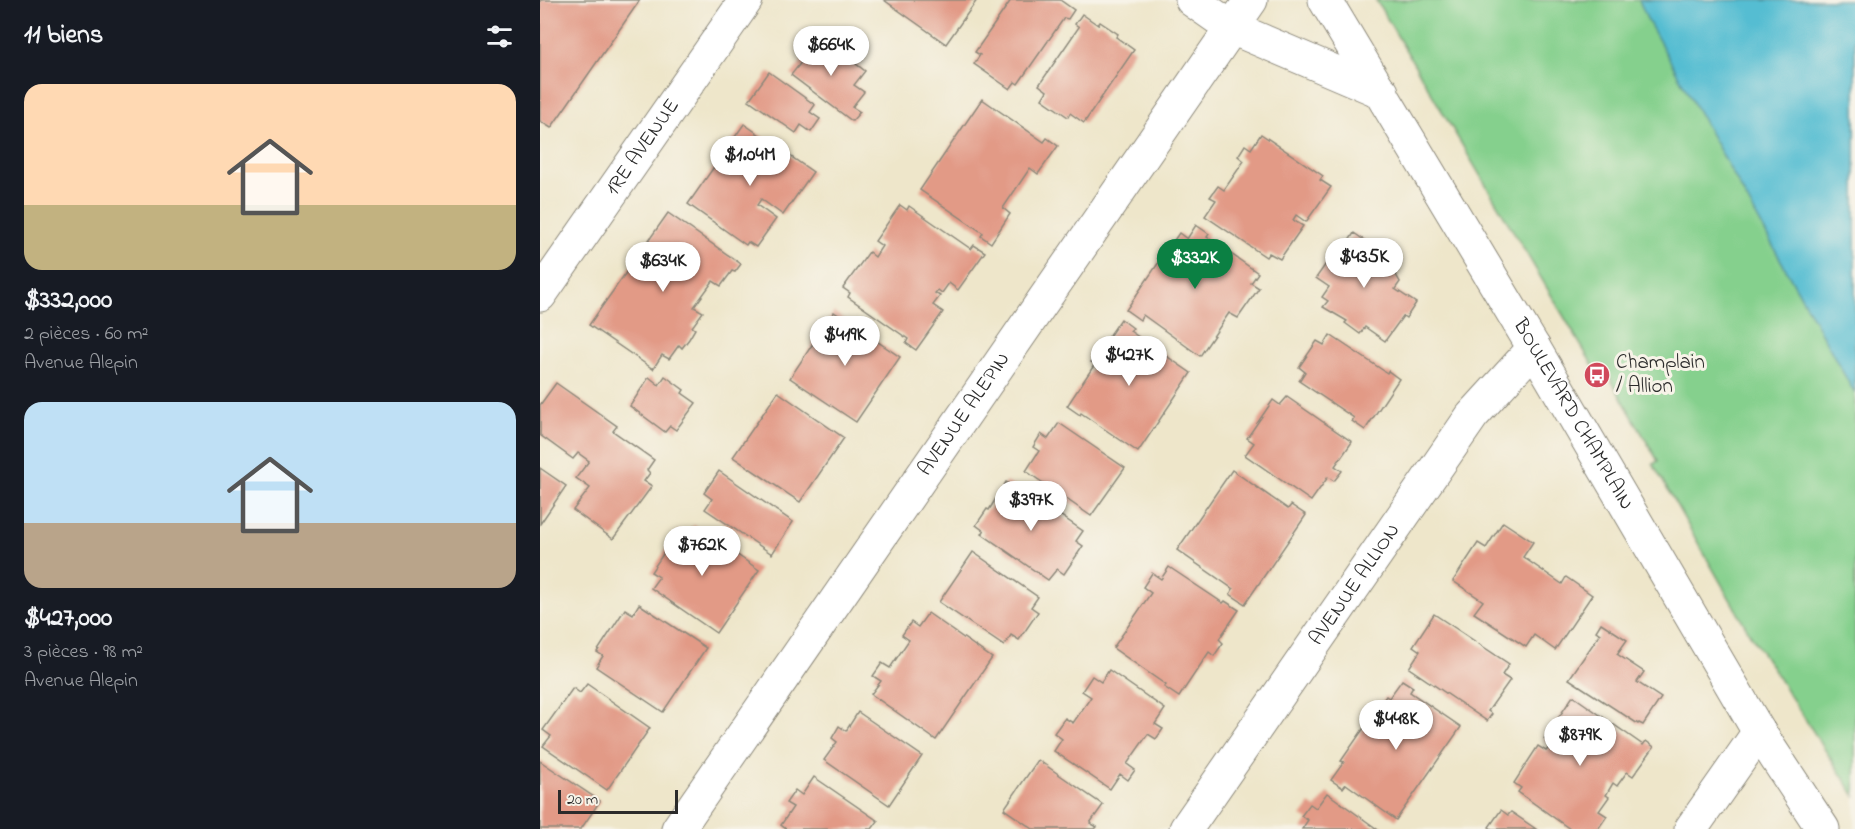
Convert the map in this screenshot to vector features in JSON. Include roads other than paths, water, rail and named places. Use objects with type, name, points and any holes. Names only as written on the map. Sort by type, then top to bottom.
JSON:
[{"type":"street","name":"1RE AVENUE","points":[[540,295],[746,0]]},
{"type":"street","points":[[1192,0],[1232,28],[1382,92]]},
{"type":"street","name":"AVENUE ALEPIN","points":[[678,829],[1251,0]]},
{"type":"street","name":"BOULEVARD CHAMPLAIN","points":[[1325,0],[1534,348],[1759,732],[1823,829]]},
{"type":"street","name":"AVENUE ALLION","points":[[1186,829],[1472,417],[1534,348]]},
{"type":"street","points":[[1691,829],[1759,732]]},
{"type":"water","points":[[1639,0],[1855,0],[1855,394],[1647,19]]},
{"type":"place","name":"Champlain / Allion","points":[[1597,375]]}]
